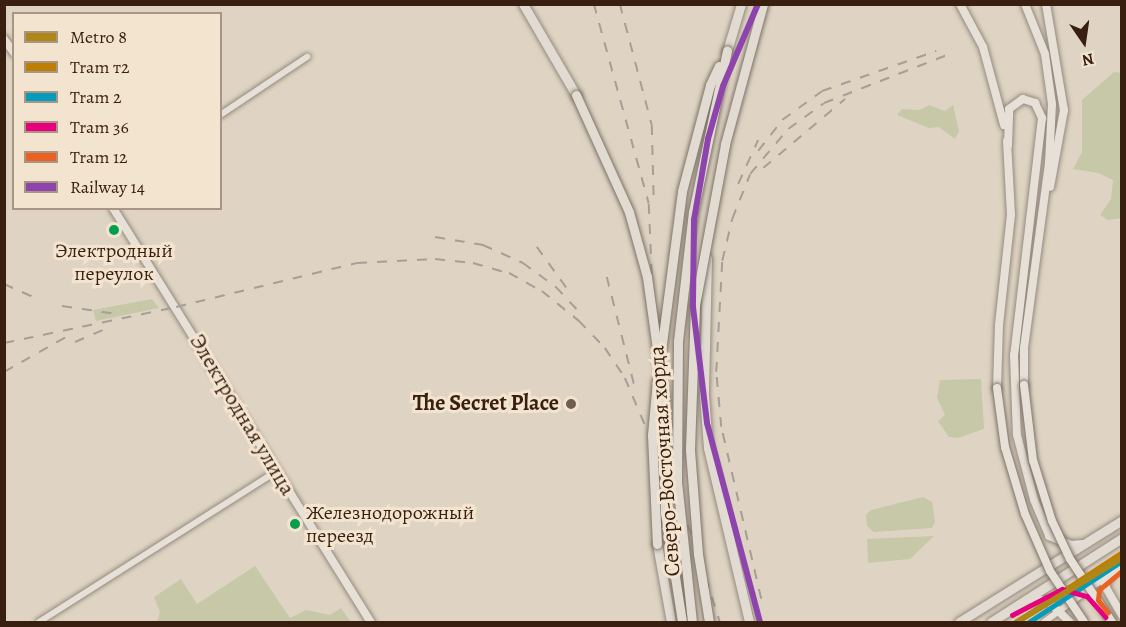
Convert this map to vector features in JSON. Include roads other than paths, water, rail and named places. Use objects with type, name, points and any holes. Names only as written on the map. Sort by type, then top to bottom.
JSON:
[{"type":"main road","name":"Северо-Восточная хорда","points":[[523,4],[546,40],[617,183],[647,277],[664,399],[664,513],[682,622]]},
{"type":"main road","points":[[692,622],[677,482],[678,341],[693,212],[727,51],[741,4]]},
{"type":"main road","name":"Северо-Восточная хорда","points":[[709,622],[698,554],[690,449],[695,305],[725,144],[763,4]]},
{"type":"main road","points":[[960,4],[983,47],[1008,145]]},
{"type":"main road","points":[[1017,319],[1036,247],[1044,204],[1052,135],[1050,78],[1025,4]]},
{"type":"main road","points":[[1044,204],[1056,171],[1063,131],[1063,94],[1046,4]]},
{"type":"main road","points":[[671,622],[657,544],[652,435],[673,255],[693,146],[710,85],[727,51]]},
{"type":"main road","points":[[1084,544],[1071,545],[1049,536],[1027,477],[1015,410],[1017,319],[1042,118],[1035,103],[1023,99],[1009,109],[1011,215],[999,325],[997,388],[1005,447],[1024,514],[1050,571],[1084,622]]},
{"type":"main road","points":[[708,232],[704,333],[708,448],[749,622]]},
{"type":"main road","points":[[1036,247],[1024,385],[1031,452],[1052,521],[1075,567],[1110,622]]},
{"type":"main road","points":[[959,622],[1122,520]]},
{"type":"main road","points":[[991,622],[1122,538]]},
{"type":"main road","points":[[1122,567],[1111,573],[1105,592],[1122,615]]},
{"type":"main road","points":[[1028,599],[1048,601],[1070,622]]},
{"type":"street","points":[[222,114],[307,57]]},
{"type":"street","name":"Электродная улица","points":[[114,210],[370,622]]},
{"type":"street","points":[[39,622],[276,471]]},
{"type":"street","points":[[1044,622],[1111,573]]},
{"type":"street","points":[[1110,622],[1122,622]]},
{"type":"railway","points":[[594,4],[649,204],[655,348]]},
{"type":"railway","points":[[620,4],[652,125],[654,201]]},
{"type":"railway","points":[[758,151],[782,120],[822,91],[936,51]]},
{"type":"railway","points":[[761,599],[721,427],[716,372],[722,261],[732,219],[750,174],[788,129],[824,103],[947,55]]},
{"type":"railway","points":[[763,168],[845,99]]},
{"type":"railway","points":[[738,184],[758,140]]},
{"type":"railway","points":[[435,237],[483,245],[523,263],[556,287],[581,314]]},
{"type":"railway","points":[[537,247],[571,294]]},
{"type":"railway","points":[[4,343],[176,307],[357,263],[435,259],[473,263],[509,273],[542,291],[579,321],[605,348],[625,378],[694,540],[720,622]]},
{"type":"railway","points":[[607,277],[635,388]]},
{"type":"railway","points":[[4,284],[36,298]]},
{"type":"railway","points":[[62,306],[116,314]]},
{"type":"railway","points":[[75,342],[112,326]]},
{"type":"railway","points":[[4,372],[73,333]]},
{"type":"railway","points":[[754,591],[758,613]]},
{"type":"metro line","name":"8","points":[[1017,622],[1122,558]]},
{"type":"tram line","name":"т2","points":[[1016,622],[1122,552]]},
{"type":"tram line","name":"2","points":[[1029,622],[1122,561]]},
{"type":"tram line","name":"12","points":[[1108,613],[1098,600],[1099,590],[1122,571]]},
{"type":"tram line","name":"36","points":[[1012,615],[1062,589],[1087,596],[1106,617]]},
{"type":"rail line","name":"14","points":[[758,4],[723,86],[708,139],[694,220],[693,307],[707,423],[760,622]]},
{"type":"place","name":"Электродный переулок","points":[[114,230]]},
{"type":"place","name":"The Secret Place","points":[[571,404]]},
{"type":"place","name":"Железнодорожный переезд","points":[[295,524]]}]
